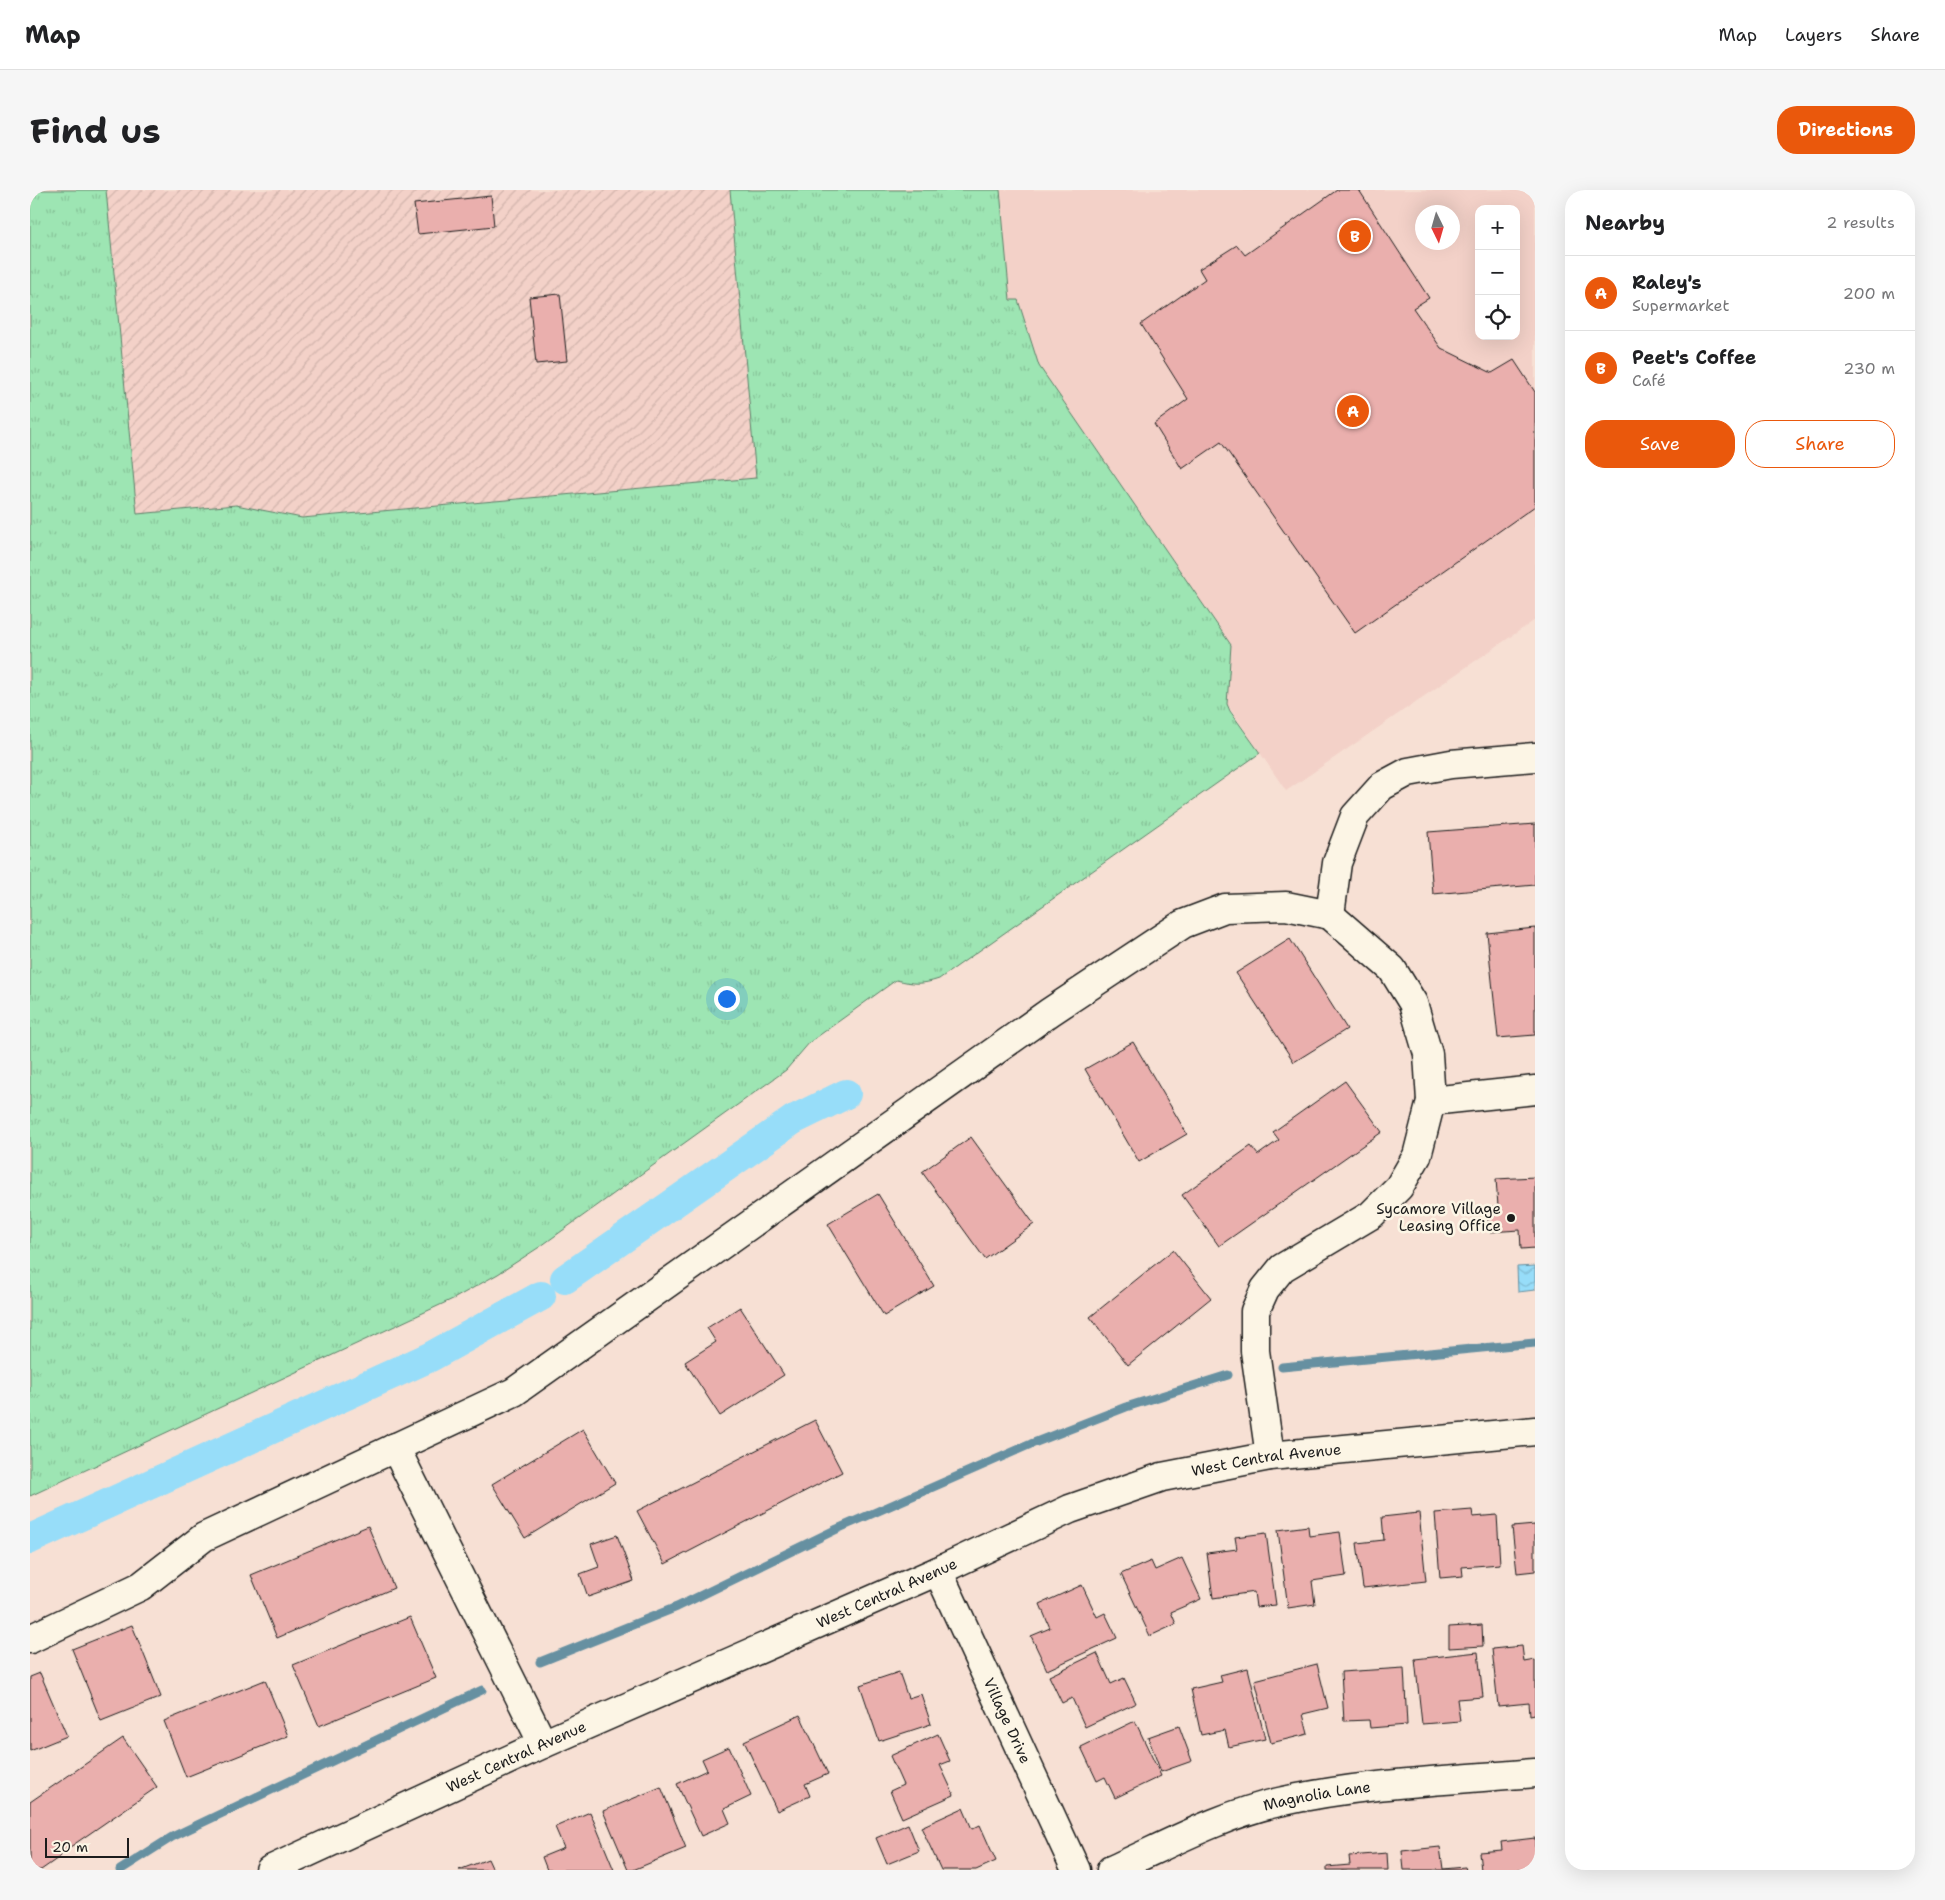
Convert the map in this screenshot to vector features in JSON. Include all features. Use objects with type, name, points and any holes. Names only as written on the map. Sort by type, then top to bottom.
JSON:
[{"type":"street","points":[[1330,915],[1338,864],[1355,816],[1382,786],[1408,772],[1451,764],[1535,757]]},
{"type":"street","points":[[30,1639],[141,1586],[204,1537],[514,1392],[1050,1012],[1183,924],[1225,908],[1286,906],[1330,915],[1392,969],[1413,1003],[1428,1054],[1431,1101],[1418,1156],[1399,1187],[1371,1215],[1282,1268],[1265,1288],[1255,1310],[1255,1351],[1270,1456]]},
{"type":"street","points":[[1431,1101],[1535,1090]]},
{"type":"street","name":"West Central Avenue","points":[[270,1870],[543,1744],[938,1571],[1070,1509],[1162,1477],[1270,1456],[1535,1431]]},
{"type":"street","points":[[395,1447],[543,1744]]},
{"type":"street","name":"Village Drive","points":[[938,1571],[1076,1870]]},
{"type":"street","name":"Magnolia Lane","points":[[1111,1870],[1224,1820],[1278,1802],[1351,1789],[1535,1773]]},
{"type":"shaded area","points":[[106,190],[730,190],[756,478],[302,518],[236,505],[137,515]]},
{"type":"shaded area","points":[[994,190],[1535,190],[1535,620],[1286,791],[1010,384]]},
{"type":"green space","points":[[30,190],[106,190],[137,514],[236,505],[302,518],[756,478],[730,190],[1000,190],[1010,300],[1018,300],[1039,366],[1231,645],[1227,704],[1260,753],[939,979],[918,983],[896,980],[810,1042],[786,1070],[541,1246],[498,1274],[455,1298],[30,1496]]},
{"type":"water","points":[[1535,1266],[1535,1290],[1518,1292],[1517,1267]]},
{"type":"building","points":[[1337,190],[1359,190],[1429,298],[1413,308],[1441,348],[1492,373],[1514,360],[1535,392],[1535,506],[1355,633],[1221,442],[1182,469],[1154,424],[1188,399],[1141,324],[1205,279],[1199,269],[1237,245],[1245,255]]},
{"type":"building","points":[[491,196],[494,226],[418,234],[414,204]]},
{"type":"building","points":[[560,294],[567,361],[536,364],[529,297]]},
{"type":"building","points":[[1535,824],[1535,885],[1433,894],[1428,832]]},
{"type":"building","points":[[1535,928],[1535,1035],[1498,1038],[1487,933]]},
{"type":"building","points":[[1290,939],[1347,1029],[1294,1062],[1236,973]]},
{"type":"building","points":[[1133,1042],[1187,1134],[1139,1162],[1085,1069]]},
{"type":"building","points":[[1345,1081],[1382,1132],[1219,1246],[1182,1195],[1251,1146],[1258,1155],[1279,1140],[1273,1132]]},
{"type":"building","points":[[971,1137],[1034,1224],[985,1259],[922,1172]]},
{"type":"building","name":"Sycamore Village Leasing Office","points":[[1535,1177],[1535,1248],[1521,1249],[1520,1230],[1489,1232],[1487,1207],[1498,1206],[1496,1179]]},
{"type":"building","points":[[878,1194],[934,1286],[884,1316],[828,1224]]},
{"type":"building","points":[[1173,1250],[1211,1298],[1128,1365],[1090,1317]]},
{"type":"building","points":[[740,1307],[784,1375],[720,1416],[685,1362],[716,1342],[707,1328]]},
{"type":"building","points":[[815,1420],[842,1472],[665,1564],[637,1511]]},
{"type":"building","points":[[583,1429],[615,1483],[525,1538],[492,1484]]},
{"type":"building","points":[[1472,1510],[1473,1517],[1497,1515],[1500,1564],[1462,1567],[1463,1576],[1440,1578],[1435,1513]]},
{"type":"building","points":[[1419,1513],[1426,1581],[1363,1588],[1357,1543],[1384,1540],[1382,1517]]},
{"type":"building","points":[[1535,1525],[1535,1571],[1517,1573],[1512,1527]]},
{"type":"building","points":[[368,1526],[394,1588],[277,1638],[251,1575]]},
{"type":"building","points":[[1308,1526],[1309,1536],[1340,1532],[1346,1576],[1312,1581],[1315,1604],[1288,1608],[1278,1530]]},
{"type":"building","points":[[1266,1533],[1276,1605],[1256,1607],[1254,1592],[1213,1598],[1207,1553],[1237,1549],[1235,1537]]},
{"type":"building","points":[[617,1535],[634,1581],[588,1597],[580,1574],[599,1567],[591,1544]]},
{"type":"building","points":[[1182,1558],[1201,1599],[1171,1612],[1176,1624],[1150,1636],[1121,1574],[1151,1561],[1155,1570]]},
{"type":"building","points":[[1082,1585],[1097,1617],[1105,1613],[1117,1638],[1047,1670],[1031,1636],[1050,1628],[1040,1604]]},
{"type":"building","points":[[410,1617],[436,1678],[319,1726],[293,1665]]},
{"type":"building","points":[[132,1625],[161,1697],[101,1721],[72,1649]]},
{"type":"building","points":[[1482,1625],[1483,1646],[1449,1648],[1449,1627]]},
{"type":"building","points":[[1522,1646],[1524,1662],[1535,1660],[1535,1714],[1530,1715],[1529,1703],[1498,1706],[1492,1649]]},
{"type":"building","points":[[1478,1652],[1483,1697],[1457,1699],[1460,1721],[1422,1724],[1415,1659]]},
{"type":"building","points":[[1097,1653],[1111,1684],[1124,1678],[1136,1703],[1085,1727],[1072,1698],[1062,1703],[1049,1676]]},
{"type":"building","points":[[1317,1664],[1328,1708],[1303,1714],[1308,1734],[1271,1743],[1255,1680]]},
{"type":"building","points":[[1248,1668],[1265,1739],[1229,1747],[1225,1730],[1201,1735],[1191,1689],[1222,1682],[1220,1675]]},
{"type":"building","points":[[1404,1668],[1407,1725],[1370,1728],[1369,1720],[1344,1721],[1341,1672]]},
{"type":"building","points":[[899,1672],[908,1698],[921,1694],[931,1724],[879,1741],[860,1685]]},
{"type":"building","points":[[40,1673],[67,1736],[30,1751],[30,1677]]},
{"type":"building","points":[[265,1680],[288,1736],[186,1777],[164,1721]]},
{"type":"building","points":[[800,1715],[828,1774],[805,1784],[810,1796],[777,1811],[744,1741]]},
{"type":"building","points":[[1135,1721],[1161,1776],[1115,1798],[1105,1777],[1097,1781],[1081,1747]]},
{"type":"building","points":[[1179,1726],[1192,1761],[1161,1772],[1148,1737]]},
{"type":"building","points":[[938,1734],[950,1761],[940,1765],[954,1795],[902,1818],[890,1791],[903,1785],[890,1756]]},
{"type":"building","points":[[123,1738],[157,1787],[60,1854],[61,1856],[41,1870],[30,1870],[30,1802]]},
{"type":"building","points":[[729,1747],[751,1796],[724,1809],[730,1823],[701,1836],[677,1784],[707,1770],[702,1759]]},
{"type":"building","points":[[661,1787],[686,1848],[633,1870],[628,1870],[603,1811]]},
{"type":"building","points":[[963,1808],[972,1829],[980,1825],[996,1861],[976,1870],[941,1870],[921,1827]]},
{"type":"building","points":[[590,1812],[614,1870],[547,1870],[542,1857],[564,1848],[555,1827]]},
{"type":"building","points":[[908,1824],[919,1851],[887,1864],[876,1838]]},
{"type":"building","points":[[1535,1838],[1535,1870],[1481,1870],[1479,1852],[1502,1850],[1501,1842]]},
{"type":"building","points":[[1440,1847],[1443,1869],[1465,1867],[1466,1870],[1404,1870],[1402,1851]]},
{"type":"building","points":[[1387,1853],[1388,1870],[1327,1870],[1327,1867],[1350,1865],[1349,1856]]},
{"type":"building","points":[[488,1859],[493,1870],[459,1870]]},
{"type":"waterway","points":[[565,1279],[793,1120],[846,1094]]},
{"type":"waterway","points":[[30,1539],[430,1357],[541,1296]]},
{"type":"waterway","points":[[1282,1367],[1535,1343]]},
{"type":"waterway","points":[[540,1662],[677,1607],[837,1529],[1031,1444],[1126,1407],[1228,1375]]},
{"type":"waterway","points":[[120,1870],[172,1837],[482,1690]]},
{"type":"place","name":"Peet's Coffee","points":[[1355,236]]},
{"type":"place","name":"Raley's","points":[[1353,411]]},
{"type":"place","name":"Sycamore Village Leasing Office","points":[[1511,1218]]}]
